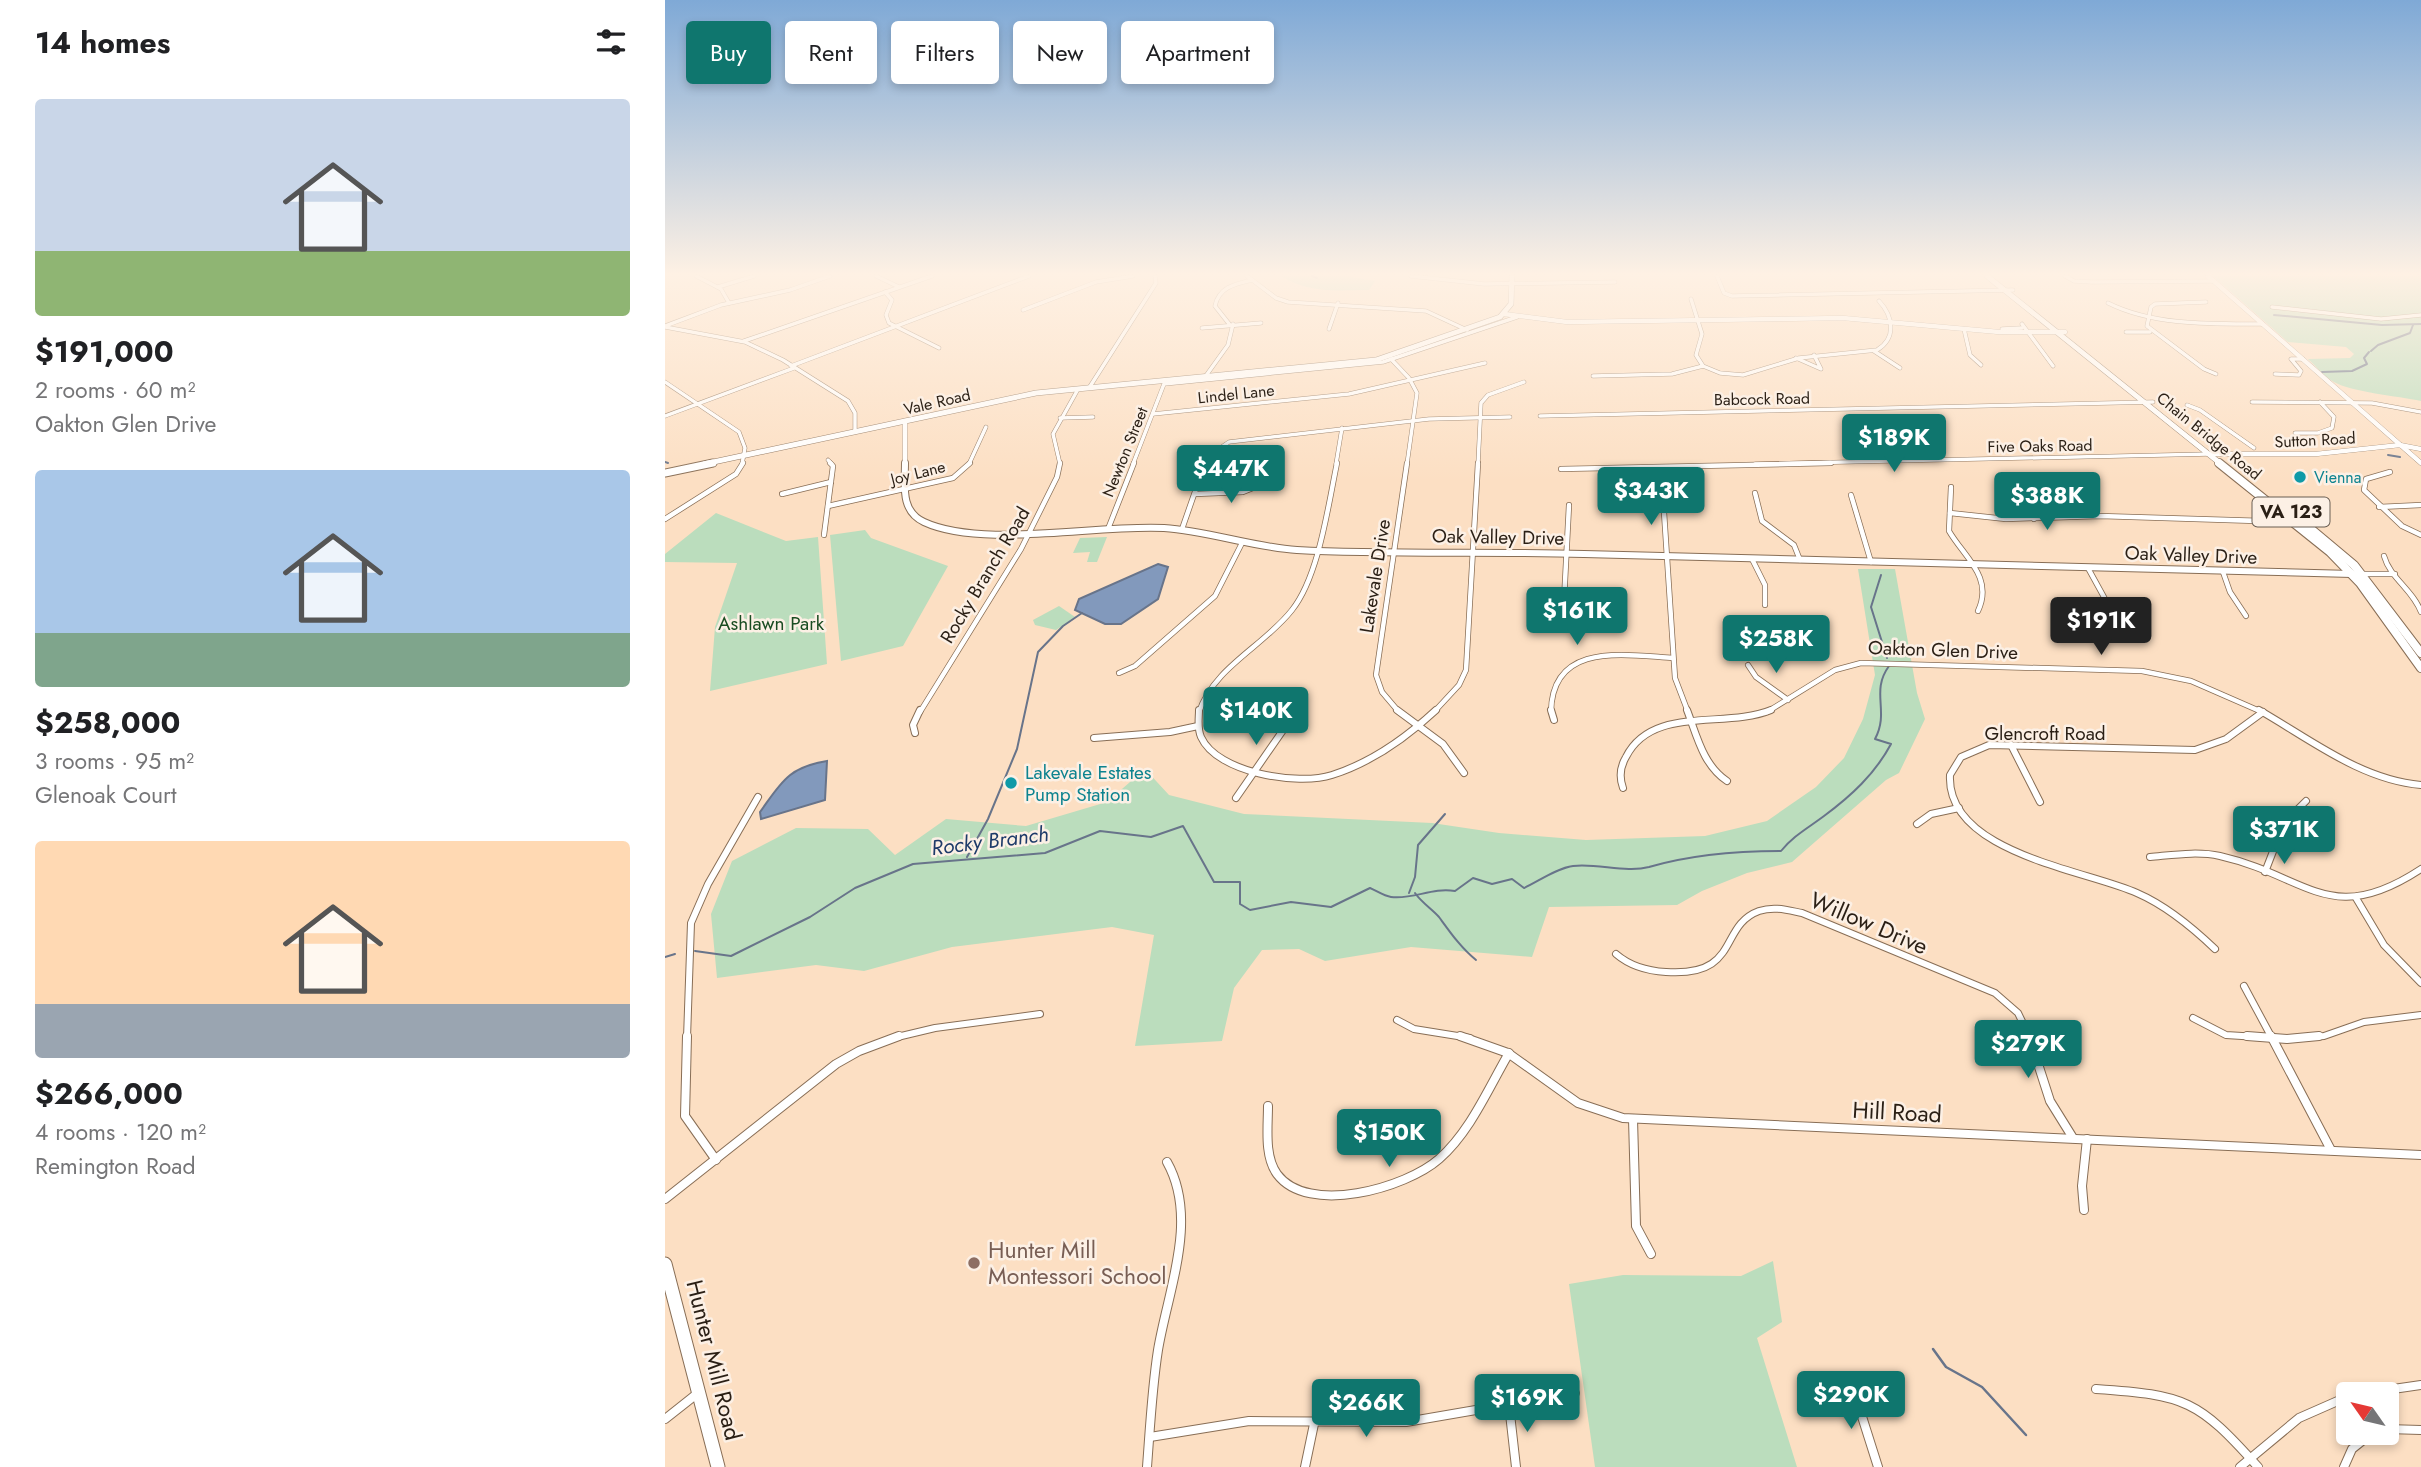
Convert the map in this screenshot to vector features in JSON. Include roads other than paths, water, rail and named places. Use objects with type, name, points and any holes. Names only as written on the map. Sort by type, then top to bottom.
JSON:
[{"type":"main road","name":"Vale Road","points":[[665,473],[1024,395],[1390,359],[1429,344]]},
{"type":"main road","name":"Chain Bridge Road","points":[[2077,344],[2213,454],[2353,574],[2421,668]]},
{"type":"main road","name":"Chain Bridge Road","points":[[2213,454],[2332,545],[2363,574],[2421,653]]},
{"type":"main road","name":"Hunter Mill Road","points":[[665,1264],[717,1467]]},
{"type":"street","points":[[750,344],[851,404],[855,432]]},
{"type":"street","points":[[665,416],[848,344]]},
{"type":"street","points":[[932,344],[939,348]]},
{"type":"street","points":[[1089,388],[1117,344]]},
{"type":"street","points":[[1205,377],[1228,344]]},
{"type":"street","points":[[1165,382],[1390,359],[1434,344]]},
{"type":"street","points":[[1700,344],[1696,355],[1703,366]]},
{"type":"street","points":[[1593,376],[1672,374],[1703,366],[1726,374],[1743,375],[1796,358],[1874,351],[1884,344]]},
{"type":"street","points":[[1967,344],[1981,365]]},
{"type":"street","points":[[2036,344],[2053,366]]},
{"type":"street","points":[[2170,344],[2216,374]]},
{"type":"street","points":[[2286,344],[2420,462]]},
{"type":"street","points":[[1874,351],[1899,368]]},
{"type":"street","points":[[1796,358],[1821,369],[1814,355]]},
{"type":"street","points":[[1390,359],[1412,382]]},
{"type":"street","points":[[2275,374],[2299,375],[2301,370],[2291,359],[2303,359]]},
{"type":"street","name":"Lindel Lane","points":[[1153,414],[1349,394],[1412,382],[1485,363]]},
{"type":"street","points":[[665,382],[742,436],[744,456],[742,466],[732,478],[689,501],[665,519]]},
{"type":"street","name":"Newton Street","points":[[1108,529],[1165,382]]},
{"type":"street","name":"Lakevale Drive","points":[[1412,382],[1417,393],[1376,675],[1385,698],[1449,747],[1464,773]]},
{"type":"street","points":[[1342,428],[1315,550],[1300,599],[1211,688],[1199,710],[1198,726],[1203,741],[1214,754],[1255,771],[1293,779],[1341,774],[1371,759],[1451,697],[1464,677],[1482,401],[1485,396],[1524,382]]},
{"type":"street","name":"Rocky Branch Road","points":[[915,733],[913,725],[924,703],[1030,533],[1059,471],[1061,459],[1053,439],[1061,418],[1077,391]]},
{"type":"street","name":"Babcock Road","points":[[1540,416],[2149,402]]},
{"type":"street","points":[[2252,402],[2352,402],[2421,412]]},
{"type":"street","points":[[2295,433],[2318,433],[2332,428],[2334,417],[2320,402]]},
{"type":"street","points":[[2187,405],[2200,410],[2254,448]]},
{"type":"street","points":[[1061,418],[1093,416]]},
{"type":"street","points":[[1182,529],[1207,457],[1224,444],[1242,439],[1413,421],[1510,417]]},
{"type":"street","name":"Oak Valley Drive","points":[[905,421],[905,490],[908,509],[930,525],[969,533],[1182,529],[1242,543],[1315,550],[1667,556],[2353,574]]},
{"type":"street","name":"Joy Lane","points":[[828,506],[941,483],[963,472],[969,465],[986,427]]},
{"type":"street","name":"Sutton Road","points":[[2213,454],[2316,454],[2400,445],[2421,449]]},
{"type":"street","points":[[2316,454],[2395,451],[2420,462]]},
{"type":"street","name":"Five Oaks Road","points":[[1561,469],[2213,454]]},
{"type":"street","points":[[824,536],[833,466],[828,460]]},
{"type":"street","points":[[2390,472],[2371,475],[2363,482],[2365,494],[2404,528],[2421,535]]},
{"type":"street","points":[[782,494],[831,482]]},
{"type":"street","points":[[1195,494],[1243,492],[1258,486]]},
{"type":"street","points":[[1951,487],[1953,496],[1949,530],[1966,550],[1984,598],[1977,611]]},
{"type":"street","points":[[1755,493],[1762,522],[1794,545],[1800,560]]},
{"type":"street","points":[[1851,495],[1871,562]]},
{"type":"street","points":[[2024,496],[2034,519]]},
{"type":"street","points":[[1663,497],[1675,678],[1711,769],[1727,781]]},
{"type":"street","points":[[2379,507],[2421,505]]},
{"type":"street","points":[[1563,620],[1569,506]]},
{"type":"street","points":[[1949,513],[1973,518],[2147,517],[2294,522]]},
{"type":"street","points":[[1119,673],[1135,666],[1215,596],[1242,543]]},
{"type":"street","points":[[2384,556],[2385,564],[2413,592],[2421,612]]},
{"type":"street","points":[[1752,559],[1765,585],[1765,605]]},
{"type":"street","points":[[2088,568],[2110,608],[2109,619]]},
{"type":"street","points":[[2223,572],[2230,592],[2246,616]]},
{"type":"street","points":[[2353,574],[2395,574]]},
{"type":"street","points":[[1554,720],[1551,710],[1559,678],[1566,668],[1578,661],[1601,656],[1673,658]]},
{"type":"street","name":"Oakton Glen Drive","points":[[1623,788],[1619,774],[1625,755],[1634,741],[1657,728],[1758,714],[1788,700],[1834,669],[1861,663],[2158,673],[2208,685],[2263,712],[2366,771],[2400,783],[2421,785]]},
{"type":"street","points":[[1748,665],[1756,677],[1788,700]]},
{"type":"street","points":[[1236,798],[1296,714],[1298,701]]},
{"type":"street","name":"Glencroft Road","points":[[1959,808],[1950,783],[1952,770],[1959,758],[1980,747],[2011,745],[2195,750],[2225,742],[2263,712]]},
{"type":"street","points":[[1094,738],[1170,732],[1198,726]]},
{"type":"street","points":[[2011,745],[2041,802]]},
{"type":"street","points":[[716,1160],[688,1125],[685,1116],[691,923],[704,891],[758,797]]},
{"type":"street","points":[[2265,872],[2284,823],[2306,801]]},
{"type":"street","points":[[1917,824],[1931,814],[1959,808],[1977,829],[2002,846],[2136,892],[2169,910],[2215,949]]},
{"type":"street","points":[[2150,857],[2218,856],[2319,894],[2356,898],[2395,889],[2421,869]]},
{"type":"street","points":[[2356,898],[2382,942],[2421,983]]},
{"type":"street","name":"Willow Drive","points":[[1616,954],[1636,967],[1675,975],[1696,974],[1718,962],[1739,927],[1750,915],[1767,909],[1787,909],[1995,993],[2009,1002],[2024,1024],[2052,1104],[2073,1138]]},
{"type":"street","points":[[2244,986],[2331,1150]]},
{"type":"street","points":[[665,1199],[836,1064],[863,1048],[901,1035],[1040,1014]]},
{"type":"street","points":[[2193,1018],[2226,1035],[2273,1039],[2324,1036],[2364,1022],[2421,1015]]},
{"type":"street","name":"Hill Road","points":[[1397,1020],[1412,1029],[1458,1035],[1509,1053],[1572,1100],[1603,1114],[1633,1119],[2421,1155]]},
{"type":"street","points":[[1268,1106],[1272,1165],[1283,1182],[1310,1196],[1347,1193],[1414,1176],[1438,1160],[1457,1138],[1509,1053]]},
{"type":"street","points":[[1633,1119],[1636,1226],[1651,1254]]},
{"type":"street","points":[[2084,1210],[2082,1186],[2087,1139]]},
{"type":"street","points":[[1147,1467],[1158,1350],[1181,1220],[1181,1186],[1167,1162]]},
{"type":"street","points":[[1852,1385],[1878,1467]]},
{"type":"street","points":[[2399,1387],[2421,1385]]},
{"type":"street","points":[[2096,1389],[2162,1393],[2185,1399],[2214,1417],[2258,1467]]},
{"type":"street","points":[[665,1419],[698,1393]]},
{"type":"street","points":[[1150,1437],[1249,1421],[1314,1424],[1406,1422],[1575,1393]]},
{"type":"street","points":[[2240,1467],[2299,1418],[2336,1401]]},
{"type":"street","points":[[1509,1405],[1516,1467]]},
{"type":"street","points":[[1305,1467],[1314,1424]]},
{"type":"street","points":[[2399,1429],[2421,1430]]},
{"type":"street","points":[[2344,1467],[2356,1446]]},
{"type":"water","points":[[1158,564],[1168,567],[1158,599],[1121,624],[1105,624],[1075,610],[1079,599]]},
{"type":"water","points":[[827,761],[825,800],[761,819],[760,812],[787,778],[803,767]]},
{"type":"waterway","points":[[2371,351],[2379,344]]},
{"type":"waterway","points":[[2322,372],[2352,371],[2367,364],[2364,358],[2369,352]]},
{"type":"waterway","points":[[2388,455],[2400,457]]},
{"type":"waterway","name":"Rocky Branch","points":[[1881,575],[1871,607],[1887,658]]},
{"type":"waterway","points":[[967,857],[988,819],[1017,749],[1038,652],[1063,626],[1082,613]]},
{"type":"waterway","points":[[1417,895],[1455,891],[1473,878],[1492,884],[1512,879],[1524,888],[1554,872],[1573,866],[1640,869],[1714,854],[1781,851],[1853,792],[1878,765],[1891,744],[1875,739],[1881,719],[1881,684],[1889,666]]},
{"type":"waterway","points":[[1409,893],[1415,877],[1418,845],[1445,814]]},
{"type":"waterway","name":"Rocky Branch","points":[[695,951],[731,956],[810,917],[855,888],[913,864],[1045,853],[1100,831],[1151,837],[1183,826],[1214,882],[1240,882],[1240,904],[1250,910],[1291,902],[1331,907],[1370,888],[1388,896],[1417,895]]},
{"type":"waterway","points":[[1417,895],[1476,960]]},
{"type":"waterway","name":"Rocky Branch","points":[[665,957],[675,954]]},
{"type":"waterway","points":[[1933,1349],[1946,1367],[1982,1387],[2026,1435]]},
{"type":"place","name":"Vienna","points":[[2300,477]]},
{"type":"place","name":"Lakevale Estates Pump Station","points":[[1011,783]]},
{"type":"place","name":"Hunter Mill Montessori School","points":[[974,1263]]},
{"type":"park label","name":"Ashlawn Park","points":[[771,623]]}]
